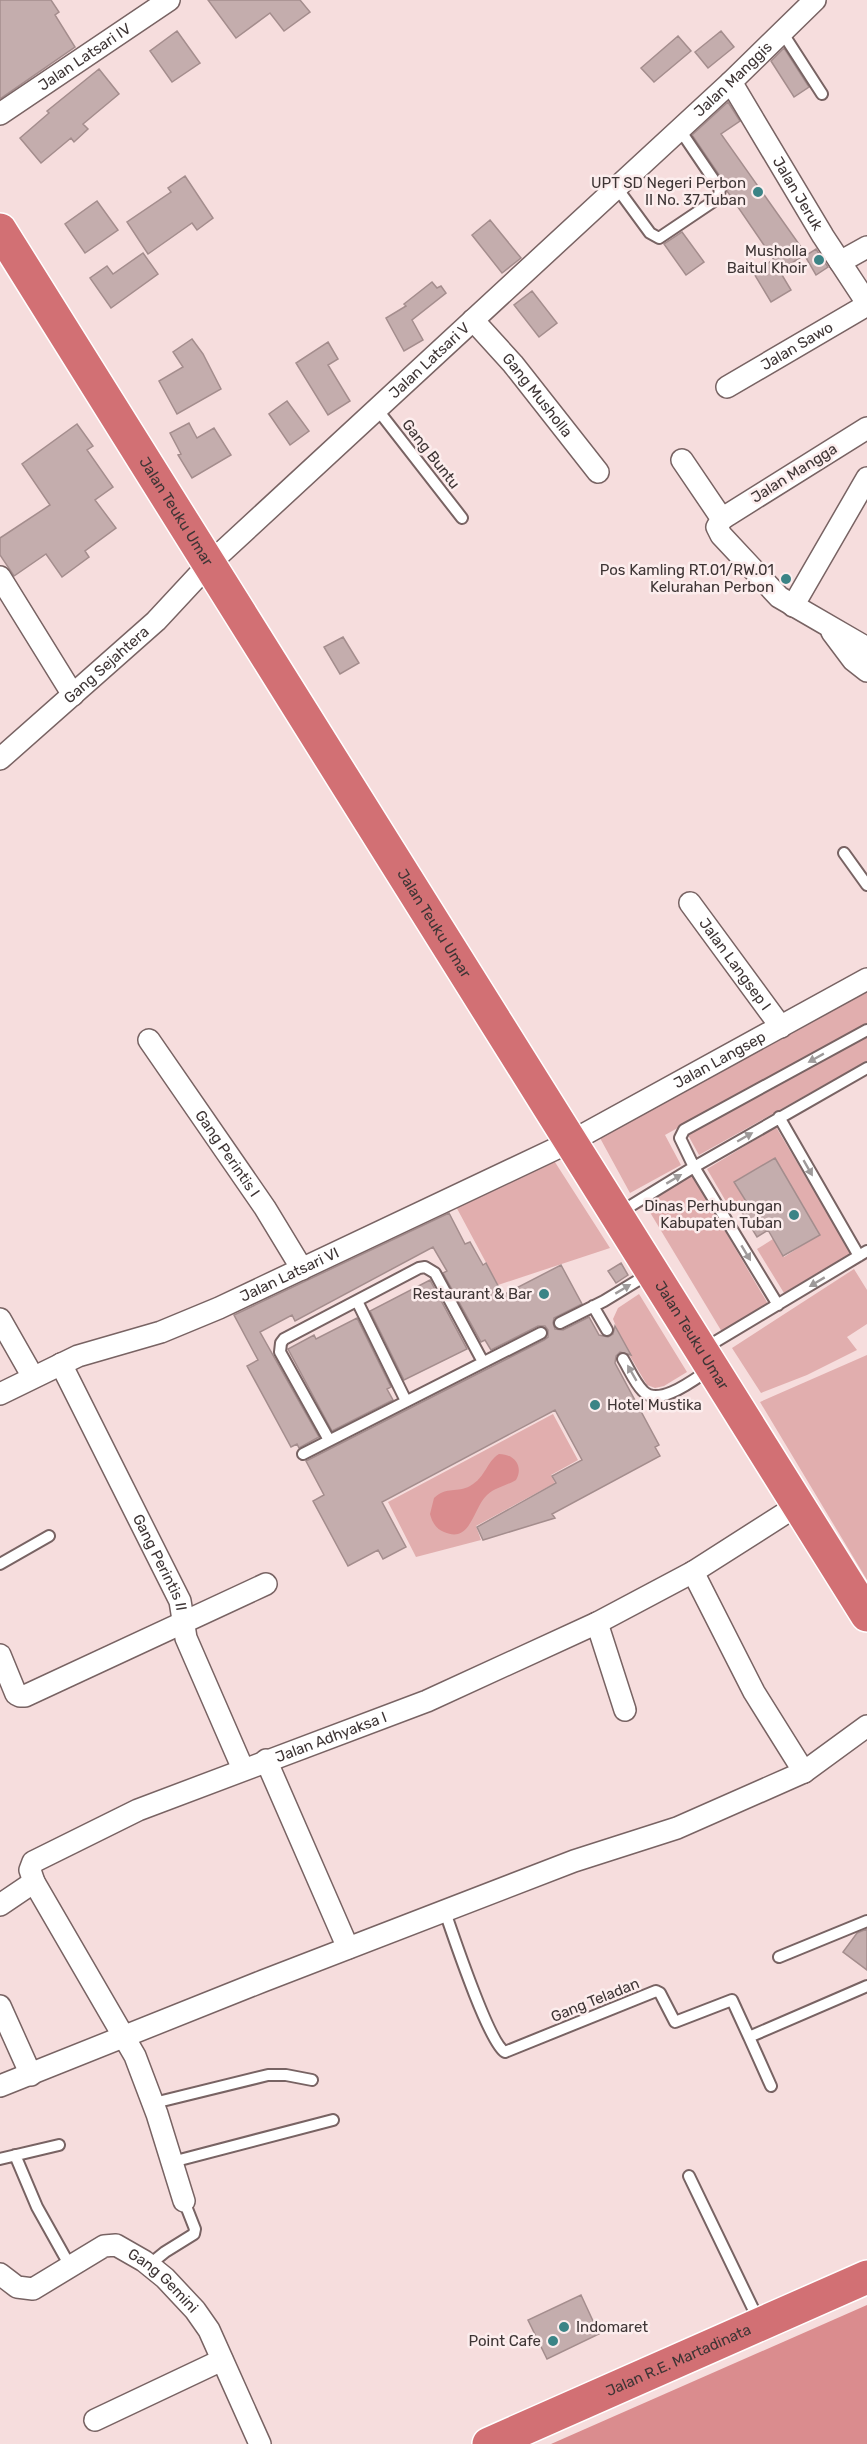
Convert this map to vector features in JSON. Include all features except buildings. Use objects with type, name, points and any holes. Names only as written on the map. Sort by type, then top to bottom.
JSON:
[{"type":"highway","name":"Jalan Teuku Umar","points":[[0,230],[867,1615]]},
{"type":"highway","name":"Jalan R.E. Martadinata","points":[[489,2444],[867,2277]]},
{"type":"street","name":"Jalan Latsari IV","points":[[0,114],[169,0]]},
{"type":"street","name":"Jalan Manggis","points":[[650,157],[816,0]]},
{"type":"street","name":"Jalan Jeruk","points":[[731,82],[867,304]]},
{"type":"street","name":"Jalan Latsari V","points":[[210,564],[650,157]]},
{"type":"street","points":[[840,262],[867,248]]},
{"type":"street","name":"Jalan Sawo","points":[[727,387],[867,304]]},
{"type":"street","name":"Gang Musholla","points":[[473,320],[526,381],[598,472]]},
{"type":"street","name":"Jalan Mangga","points":[[722,519],[867,428]]},
{"type":"street","points":[[682,460],[722,519],[717,527],[721,535],[772,590],[793,606],[867,648]]},
{"type":"street","points":[[793,606],[867,478]]},
{"type":"street","name":"Gang Sejahtera","points":[[0,759],[156,621],[210,564]]},
{"type":"street","points":[[0,577],[73,695]]},
{"type":"street","points":[[828,626],[846,652],[867,671]]},
{"type":"street","name":"Jalan Langsep I","points":[[690,903],[781,1027]]},
{"type":"street","name":"Jalan Langsep","points":[[572,1141],[867,979]]},
{"type":"street","name":"Gang Perintis I","points":[[149,1040],[252,1189],[302,1269]]},
{"type":"street","name":"Jalan Latsari VI","points":[[0,1394],[94,1350],[179,1326],[572,1141]]},
{"type":"street","points":[[0,1319],[33,1377]]},
{"type":"street","name":"Gang Perintis II","points":[[61,1364],[180,1601],[186,1638],[243,1768]]},
{"type":"street","name":"Jalan Adhyaksa I","points":[[34,1882],[30,1870],[33,1862],[138,1810],[243,1768],[427,1701],[597,1623],[693,1572],[798,1505]]},
{"type":"street","points":[[693,1572],[754,1692],[804,1772]]},
{"type":"street","points":[[0,1655],[18,1696],[25,1696],[266,1584]]},
{"type":"street","points":[[597,1623],[625,1710]]},
{"type":"street","points":[[0,2086],[574,1861],[677,1828],[804,1772],[867,1726]]},
{"type":"street","points":[[266,1760],[348,1948]]},
{"type":"street","points":[[0,1905],[34,1882],[135,2056],[154,2103],[184,2201]]},
{"type":"street","points":[[0,2006],[31,2075]]},
{"type":"street","name":"Gang Gemini","points":[[3,2281],[22,2289],[33,2289],[104,2246],[112,2244],[131,2253],[149,2265],[177,2290],[209,2330],[260,2444]]},
{"type":"street","points":[[95,2420],[222,2360]]},
{"type":"lane","points":[[782,32],[822,94]]},
{"type":"lane","points":[[616,188],[650,233],[659,238],[714,201],[720,189],[680,130]]},
{"type":"lane","name":"Gang Buntu","points":[[377,409],[462,518]]},
{"type":"lane","points":[[844,853],[867,885]]},
{"type":"lane","points":[[778,1305],[680,1142],[684,1130],[867,1030]]},
{"type":"lane","points":[[617,1214],[779,1117],[867,1068]]},
{"type":"lane","points":[[623,1359],[642,1391],[654,1396],[663,1396],[673,1392],[707,1358],[778,1305],[863,1254],[779,1117]]},
{"type":"lane","points":[[329,1440],[280,1347],[284,1339],[419,1268],[431,1269],[483,1362]]},
{"type":"lane","points":[[560,1323],[653,1272]]},
{"type":"lane","points":[[357,1301],[406,1401]]},
{"type":"lane","points":[[593,1306],[607,1330]]},
{"type":"lane","points":[[303,1454],[541,1333]]},
{"type":"lane","points":[[0,1564],[49,1536]]},
{"type":"lane","name":"Gang Teladan","points":[[445,1912],[486,2018],[504,2052],[657,1991],[660,1992],[675,2022],[732,2000],[749,2037]]},
{"type":"lane","points":[[778,1957],[867,1921]]},
{"type":"lane","points":[[771,2086],[749,2037],[867,1986]]},
{"type":"lane","points":[[154,2103],[268,2075],[286,2075],[312,2080]]},
{"type":"lane","points":[[172,2162],[333,2120]]},
{"type":"lane","points":[[0,2159],[59,2145]]},
{"type":"lane","points":[[15,2156],[37,2207],[70,2266]]},
{"type":"lane","points":[[689,2176],[760,2324]]},
{"type":"lane","points":[[149,2265],[169,2249],[194,2234],[195,2229],[184,2201]]},
{"type":"shaded area","points":[[867,990],[867,1023],[665,1135],[681,1165],[630,1193],[600,1138]]},
{"type":"shaded area","points":[[867,1035],[867,1061],[699,1155],[688,1135]]},
{"type":"shaded area","points":[[776,1127],[851,1253],[784,1293],[757,1249],[773,1239],[784,1257],[820,1234],[775,1158],[735,1181],[746,1201],[731,1210],[707,1169]]},
{"type":"shaded area","points":[[553,1159],[610,1248],[498,1285],[453,1201]]},
{"type":"shaded area","points":[[692,1175],[768,1304],[722,1332],[645,1204]]},
{"type":"shaded area","points":[[854,1269],[867,1290],[867,1324],[847,1337],[857,1350],[807,1375],[761,1393],[732,1348]]},
{"type":"shaded area","points":[[639,1294],[687,1372],[664,1386],[655,1388],[647,1385],[624,1346],[613,1319],[618,1308]]},
{"type":"shaded area","points":[[867,1355],[867,1580],[760,1402]]},
{"type":"shaded area","points":[[553,1414],[578,1460],[551,1475],[555,1483],[476,1526],[481,1540],[416,1557],[388,1502]]},
{"type":"shaded area","points":[[499,1454],[509,1456],[516,1462],[519,1470],[516,1480],[487,1495],[466,1529],[460,1533],[453,1534],[439,1529],[430,1514],[434,1498],[443,1492],[470,1486]]},
{"type":"shaded area","points":[[867,2305],[867,2444],[551,2444]]},
{"type":"place","name":"UPT SD Negeri Perbon II No. 37 Tuban","points":[[758,192]]},
{"type":"place","name":"Musholla Baitul Khoir","points":[[819,260]]},
{"type":"place","name":"Pos Kamling RT.01/RW.01 Kelurahan Perbon","points":[[786,579]]},
{"type":"place","name":"Dinas Perhubungan Kabupaten Tuban","points":[[794,1215]]},
{"type":"place","name":"Restaurant & Bar","points":[[544,1294]]},
{"type":"place","name":"Hotel Mustika","points":[[595,1405]]},
{"type":"place","name":"Indomaret","points":[[564,2327]]},
{"type":"place","name":"Point Cafe","points":[[553,2341]]}]
